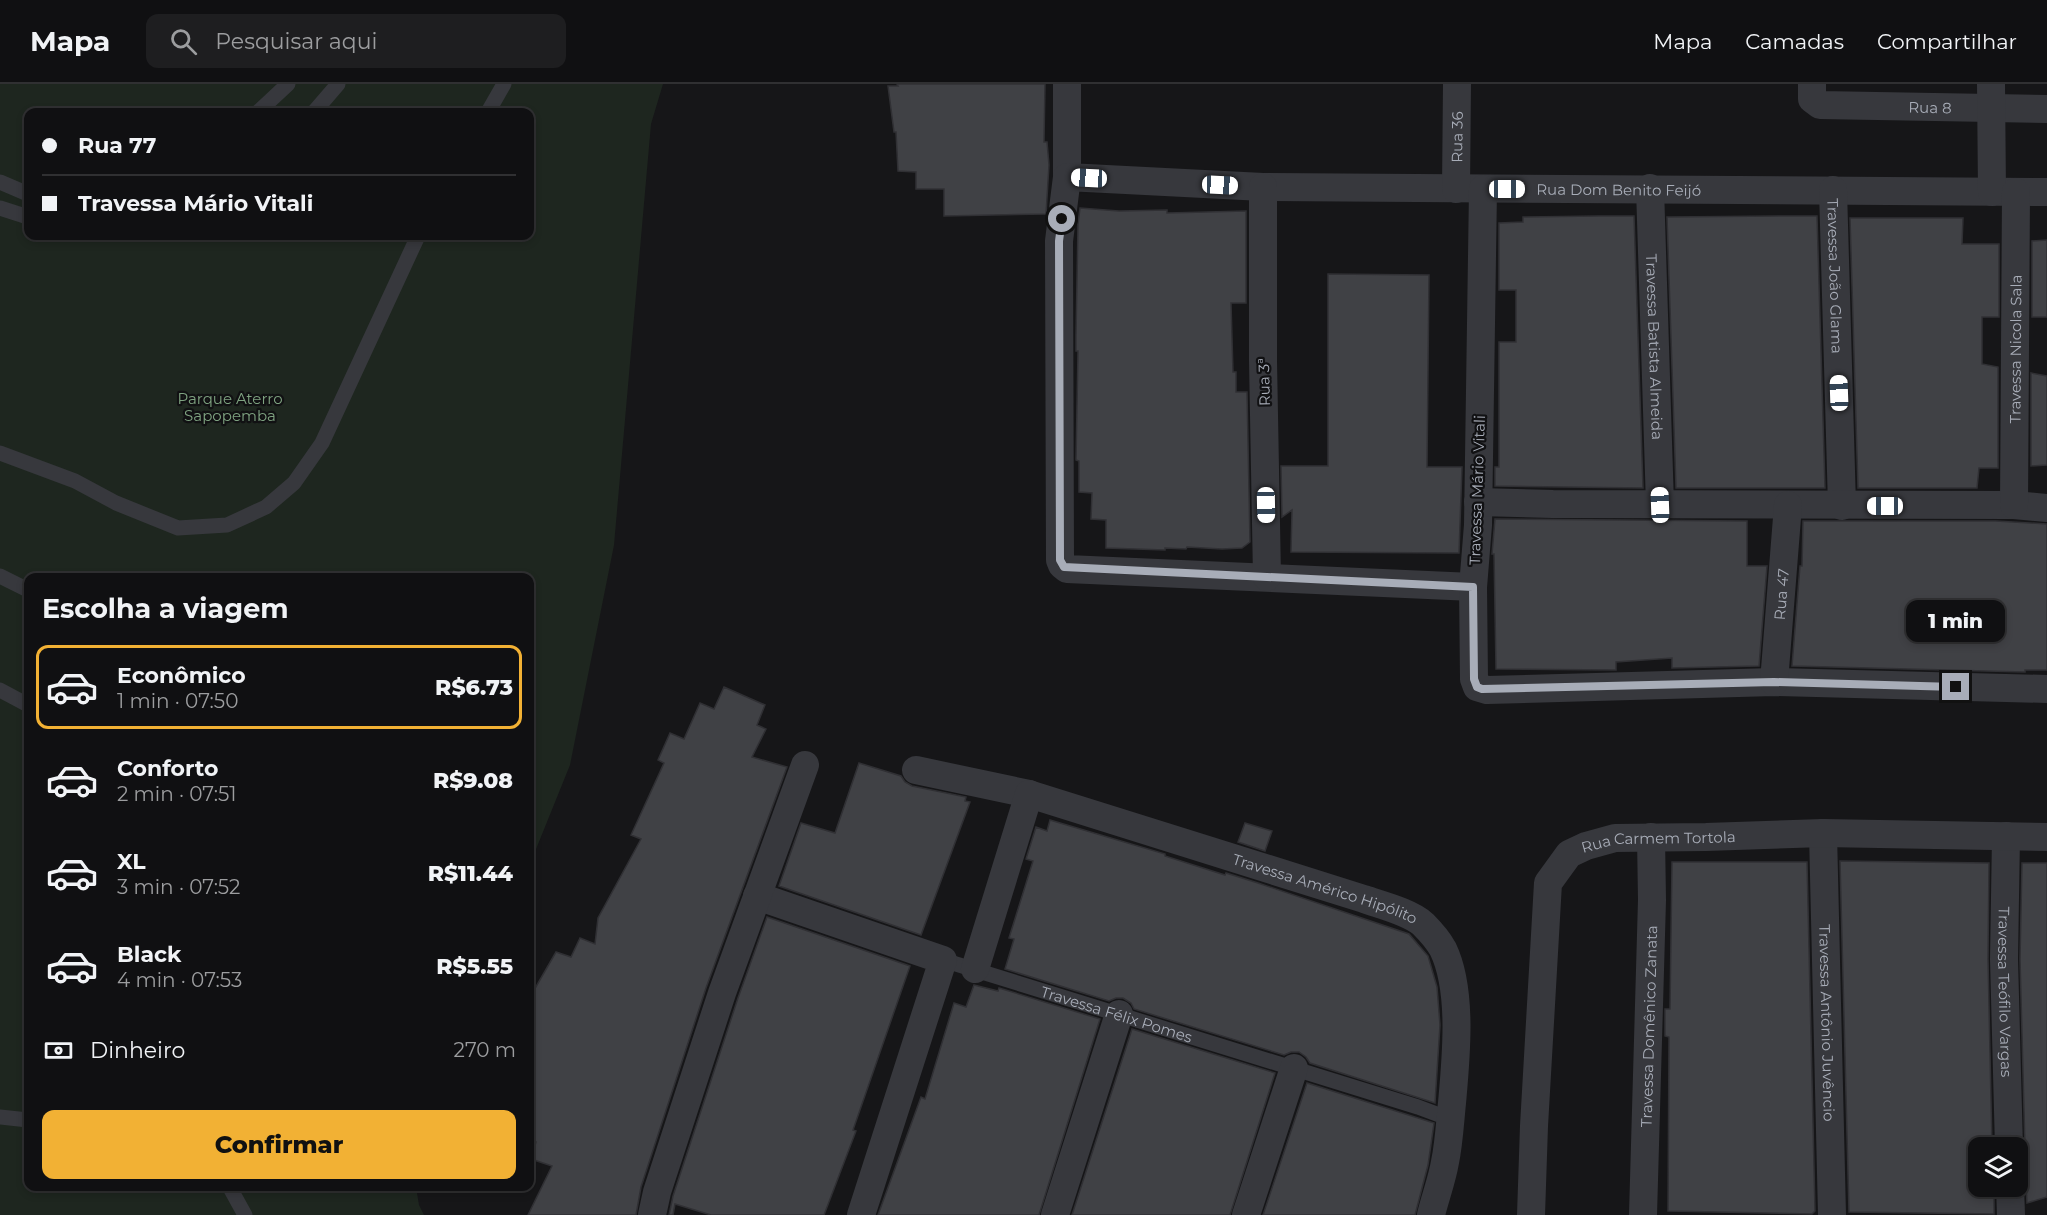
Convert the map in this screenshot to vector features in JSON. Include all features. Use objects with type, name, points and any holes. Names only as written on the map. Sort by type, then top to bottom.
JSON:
[{"type":"street","points":[[1067,84],[1067,177],[1059,241],[1060,549],[1062,565],[1067,569],[1473,587]]},
{"type":"street","name":"Rua 36","points":[[1458,84],[1469,189]]},
{"type":"street","name":"Rua 8","points":[[1813,93],[1820,105],[1992,97],[2047,109]]},
{"type":"street","name":"Travessa Nicola Sala","points":[[1992,97],[2004,192],[2014,505]]},
{"type":"street","name":"Rua Dom Benito Feijó","points":[[1067,177],[1263,187],[2047,192]]},
{"type":"street","name":"Rua 3ª","points":[[1263,187],[1267,577]]},
{"type":"street","name":"Travessa Batista Almeida","points":[[1650,188],[1660,505]]},
{"type":"street","name":"Travessa Mário Vitali","points":[[1469,189],[1478,501],[1473,587],[1474,679],[1477,687],[1482,689],[1774,682],[2047,689]]},
{"type":"street","name":"Travessa João Glama","points":[[1833,190],[1842,506]]},
{"type":"street","points":[[1478,501],[1552,504],[2047,507]]},
{"type":"street","name":"Rua 47","points":[[1774,682],[1788,505]]},
{"type":"street","points":[[652,1215],[722,993],[805,765]]},
{"type":"street","name":"Travessa Américo Hipólito","points":[[916,770],[1029,794],[1364,899],[1421,922],[1434,935],[1443,949],[1449,966],[1454,996],[1456,1057],[1450,1119]]},
{"type":"street","points":[[975,969],[1029,794]]},
{"type":"street","name":"Rua Carmem Tortola","points":[[1531,1215],[1538,1043],[1548,883],[1569,854],[1586,846],[1615,838],[1823,833],[2047,837]]},
{"type":"street","name":"Travessa Antônio Juvêncio","points":[[1823,833],[1832,1215]]},
{"type":"street","name":"Travessa Teófilo Vargas","points":[[2006,836],[2004,959],[2009,1137]]},
{"type":"street","name":"Travessa Domênico Zanata","points":[[1643,1215],[1652,900],[1651,837]]},
{"type":"street","points":[[757,896],[943,960],[861,1215]]},
{"type":"street","points":[[1055,1215],[1119,1014]]},
{"type":"street","points":[[1246,1215],[1294,1068]]},
{"type":"street","points":[[1431,1215],[1445,1163],[1450,1119]]},
{"type":"street","points":[[2010,1197],[2011,1215]]},
{"type":"lane","points":[[262,108],[288,84]]},
{"type":"lane","points":[[317,108],[338,84]]},
{"type":"lane","points":[[490,108],[504,84]]},
{"type":"lane","points":[[0,182],[24,192]]},
{"type":"lane","points":[[0,208],[24,216]]},
{"type":"lane","points":[[0,453],[75,481],[116,503],[178,528],[227,525],[266,507],[294,483],[322,443],[416,240]]},
{"type":"lane","points":[[0,576],[24,588]]},
{"type":"lane","points":[[0,690],[24,703]]},
{"type":"lane","name":"Travessa Félix Pomes","points":[[943,960],[1294,1068],[1450,1119]]},
{"type":"lane","points":[[0,1117],[24,1120]]},
{"type":"lane","points":[[232,1191],[245,1215]]},
{"type":"green space","name":"Parque Aterro Sapopemba","points":[[0,84],[663,84],[651,124],[614,545],[570,765],[534,854],[534,573],[24,573],[24,1191],[417,1191],[419,1205],[424,1215],[0,1215]]},
{"type":"building","points":[[897,84],[1045,84],[1044,142],[1047,142],[1049,165],[1046,214],[944,216],[944,189],[916,189],[916,172],[898,171],[896,132],[894,132],[888,86],[898,86]]},
{"type":"building","points":[[1080,208],[1119,211],[1167,210],[1167,213],[1246,211],[1246,303],[1231,303],[1233,372],[1236,372],[1236,392],[1247,392],[1250,542],[1242,548],[1187,547],[1186,549],[1165,548],[1165,550],[1106,548],[1106,520],[1091,519],[1092,493],[1079,492],[1079,461],[1076,460],[1078,351],[1076,351],[1076,335]]},
{"type":"building","points":[[1634,216],[1643,488],[1495,486],[1495,467],[1499,467],[1499,342],[1516,342],[1516,290],[1499,290],[1499,223],[1523,222],[1523,217]]},
{"type":"building","points":[[1817,216],[1825,488],[1676,488],[1667,217]]},
{"type":"building","points":[[1850,218],[1963,218],[1962,244],[1999,244],[1999,317],[1982,317],[1982,364],[1998,367],[1998,468],[1979,468],[1977,488],[1858,488]]},
{"type":"building","points":[[2047,240],[2047,317],[2032,317],[2032,241]]},
{"type":"building","points":[[1328,274],[1429,275],[1427,467],[1462,467],[1459,553],[1291,552],[1292,510],[1282,517],[1281,466],[1328,466]]},
{"type":"building","points":[[2031,373],[2047,376],[2047,465],[2031,466]]},
{"type":"building","points":[[1495,519],[1747,521],[1747,566],[1767,566],[1759,666],[1672,668],[1672,658],[1616,662],[1616,670],[1496,669],[1494,554],[1492,554]]},
{"type":"building","points":[[1803,521],[1996,521],[2047,524],[2047,670],[2025,670],[2025,672],[1792,666],[1800,566],[1802,566]]},
{"type":"building","points":[[724,687],[765,705],[757,725],[766,729],[752,757],[787,767],[706,988],[641,1187],[636,1215],[528,1215],[552,1166],[534,1160],[536,1142],[534,1141],[534,990],[556,952],[571,957],[580,938],[595,944],[598,918],[641,839],[631,835],[664,763],[658,760],[670,733],[684,739],[700,703],[714,709]]},
{"type":"building","points":[[859,763],[901,776],[912,786],[966,797],[965,801],[970,802],[921,935],[779,886],[801,823],[835,833]]},
{"type":"building","points":[[1050,820],[1165,854],[1165,856],[1225,875],[1226,873],[1258,883],[1409,934],[1428,956],[1437,987],[1440,1025],[1435,1103],[1310,1063],[1299,1052],[1284,1055],[1134,1009],[1131,1003],[1123,998],[1109,1001],[1005,969],[1014,939],[1009,938],[1033,861],[1026,859],[1036,827],[1047,831]]},
{"type":"building","points":[[1245,823],[1272,831],[1265,851],[1238,842]]},
{"type":"building","points":[[1840,861],[1989,863],[1988,959],[1992,1137],[1968,1137],[1968,1197],[1994,1197],[1994,1214],[1849,1212]]},
{"type":"building","points":[[1672,862],[1807,862],[1815,1211],[1812,1214],[1668,1211],[1669,1037],[1665,1036],[1665,1009],[1670,1009]]},
{"type":"building","points":[[2022,863],[2047,863],[2047,1197],[2027,1203],[2028,1137],[2025,1137],[2020,959]]},
{"type":"building","points":[[767,917],[910,966],[853,1130],[856,1131],[824,1215],[711,1215],[675,1204],[673,1215],[669,1215],[673,1196],[738,998]]},
{"type":"building","points":[[974,985],[998,991],[999,988],[1100,1019],[1039,1215],[878,1215],[921,1097],[925,1099],[954,1003],[966,1007]]},
{"type":"building","points":[[1132,1029],[1275,1073],[1230,1215],[1072,1215]]},
{"type":"building","points":[[1307,1083],[1434,1123],[1428,1165],[1415,1215],[1263,1215]]},
{"type":"route","points":[[1062,219],[1059,241],[1060,560],[1067,569],[1473,587],[1474,679],[1477,687],[1487,690],[1774,682],[1956,687]]}]
